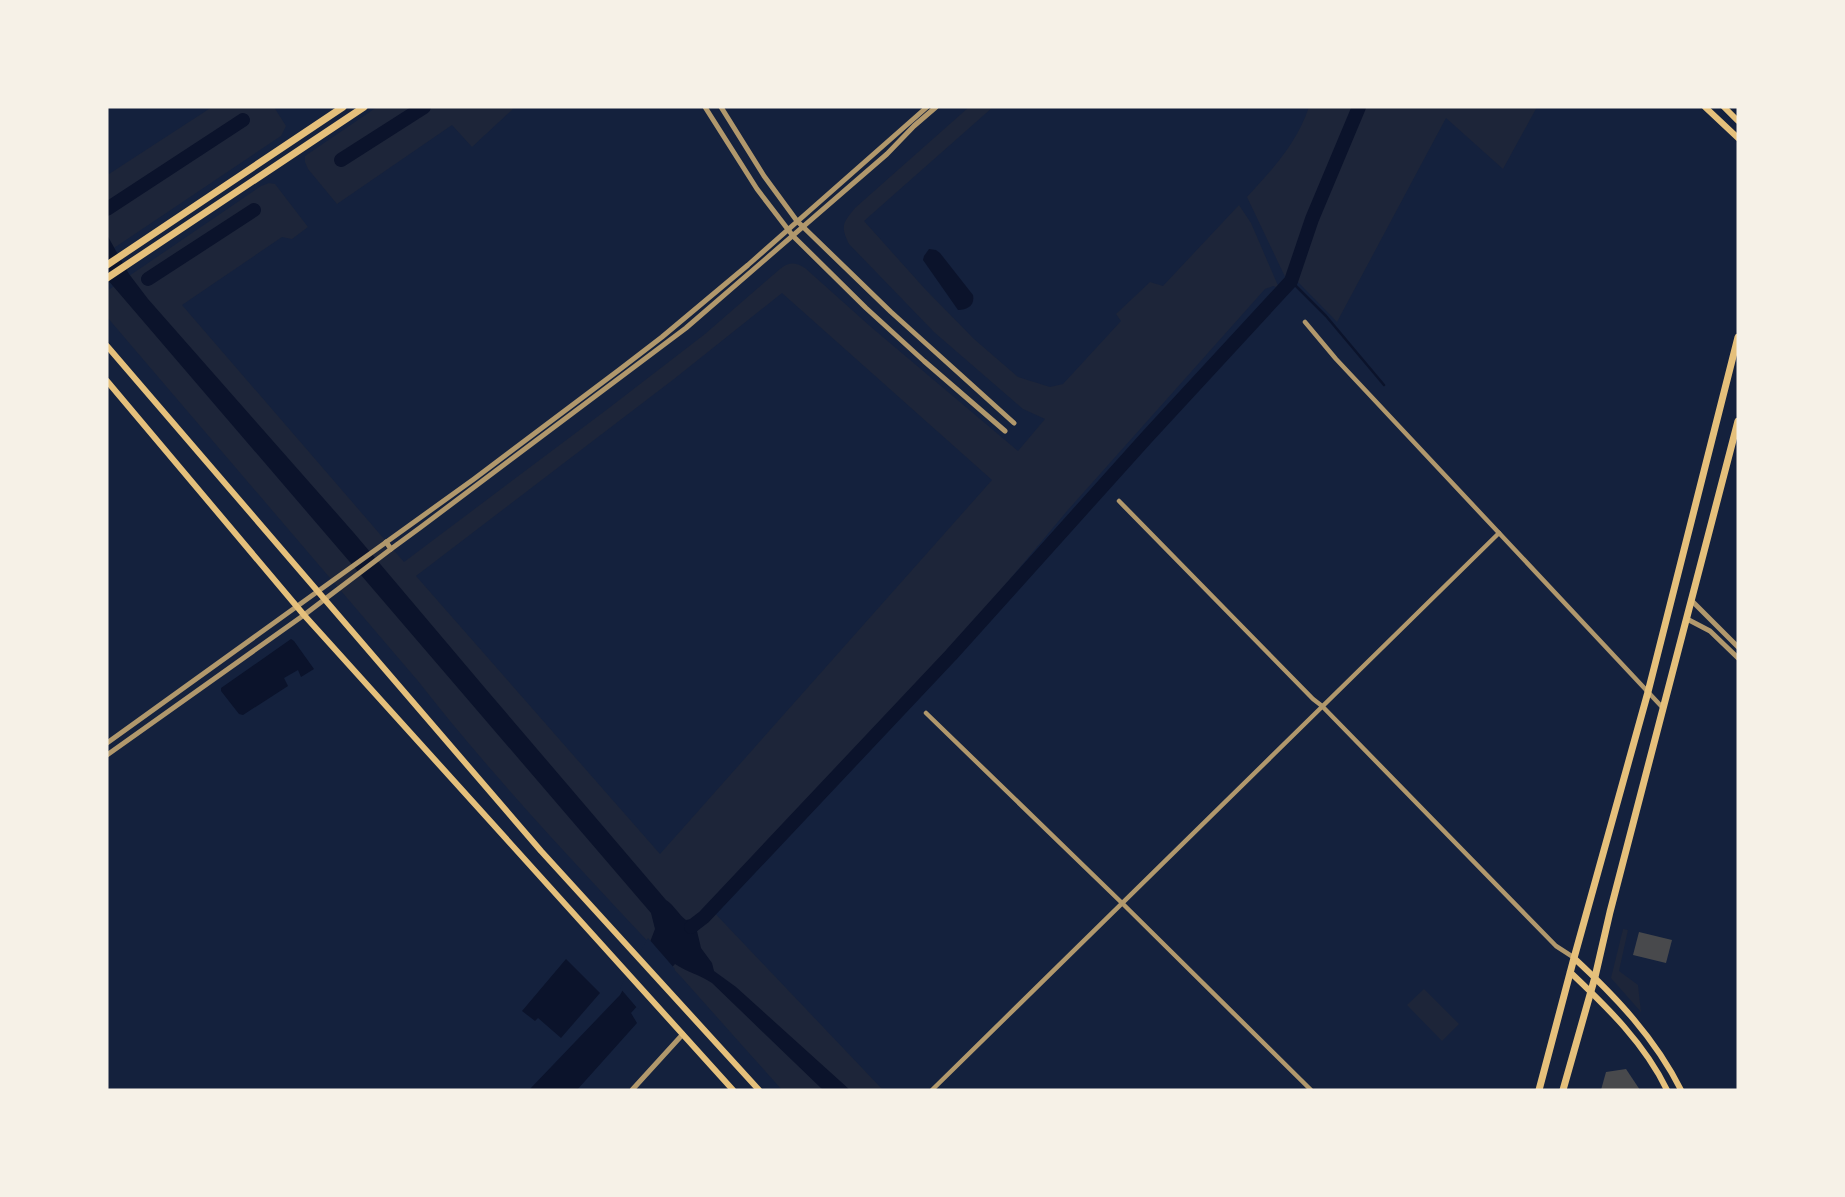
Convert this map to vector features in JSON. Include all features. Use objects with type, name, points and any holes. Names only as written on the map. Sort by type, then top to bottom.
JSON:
[{"type":"main road","points":[[107,265],[343,107]]},
{"type":"main road","points":[[107,278],[364,107]]},
{"type":"main road","points":[[1705,107],[1738,138]]},
{"type":"main road","points":[[1724,107],[1738,121]]},
{"type":"main road","points":[[1539,1090],[1648,692],[1738,337]]},
{"type":"main road","points":[[107,346],[541,851],[759,1090]]},
{"type":"main road","points":[[107,381],[304,615],[733,1090]]},
{"type":"main road","points":[[1563,1090],[1595,977],[1738,421]]},
{"type":"main road","points":[[1574,958],[1643,1030],[1671,1070],[1681,1090]]},
{"type":"main road","points":[[1570,972],[1633,1038],[1650,1060],[1667,1090]]},
{"type":"street","points":[[705,107],[757,188],[793,236],[885,326],[1004,431]]},
{"type":"street","points":[[721,107],[764,176],[797,221],[891,312],[1014,424]]},
{"type":"street","points":[[107,743],[484,472],[640,354],[736,275],[927,107]]},
{"type":"street","points":[[107,755],[325,600],[687,328],[887,154],[936,107]]},
{"type":"street","points":[[1305,322],[1336,359],[1664,709]]},
{"type":"street","points":[[1119,501],[1556,946],[1574,958]]},
{"type":"street","points":[[932,1090],[1499,533]]},
{"type":"street","points":[[384,543],[389,550]]},
{"type":"street","points":[[1692,601],[1738,648]]},
{"type":"street","points":[[1687,620],[1710,631],[1738,657]]},
{"type":"street","points":[[926,713],[1311,1090]]},
{"type":"street","points":[[632,1090],[682,1034]]},
{"type":"shaded area","points":[[212,107],[274,107],[286,126],[281,136],[114,248],[107,235],[107,172],[109,174]]},
{"type":"shaded area","points":[[377,107],[513,109],[472,147],[452,125],[337,204],[308,169],[305,156]]},
{"type":"shaded area","points":[[969,107],[993,107],[864,221],[974,339],[1018,377],[1050,387],[1063,384],[1121,321],[1116,314],[1150,282],[1163,286],[1239,205],[1251,223],[1279,288],[1273,286],[1265,289],[1067,511],[975,621],[708,906],[883,1090],[782,1090],[514,796],[107,317],[107,291],[261,186],[275,184],[308,227],[292,239],[282,237],[182,305],[404,562],[705,334],[789,264],[805,268],[1018,451],[1045,419],[1023,409],[934,332],[849,244],[844,225],[855,208]],"holes":[[[782,293],[992,480],[660,854],[416,576]]]},
{"type":"shaded area","points":[[1309,107],[1354,107],[1287,281],[1247,197],[1291,144]]},
{"type":"shaded area","points":[[1363,107],[1537,107],[1503,169],[1446,118],[1337,322],[1295,276],[1318,212]]},
{"type":"shaded area","points":[[107,235],[129,274],[148,299],[354,533],[666,900],[686,920],[704,917],[697,931],[701,948],[712,963],[714,971],[736,987],[850,1090],[823,1090],[712,983],[675,964],[631,1013],[637,1023],[577,1090],[529,1090],[620,995],[655,929],[651,913],[107,279]]},
{"type":"shaded area","points":[[929,249],[940,253],[973,295],[973,302],[968,308],[958,310],[923,260]]},
{"type":"shaded area","points":[[291,639],[314,669],[301,677],[298,670],[284,678],[288,686],[243,715],[239,714],[221,688]]},
{"type":"shaded area","points":[[1623,929],[1628,930],[1619,971],[1638,985],[1641,1012],[1611,978]]},
{"type":"shaded area","points":[[566,959],[600,993],[561,1038],[538,1018],[535,1021],[522,1011]]},
{"type":"shaded area","points":[[1424,989],[1459,1024],[1442,1041],[1407,1005]]},
{"type":"pier","points":[[648,938],[675,969],[638,1009],[620,988]]},
{"type":"building","points":[[1639,932],[1672,940],[1666,963],[1633,955]]},
{"type":"building","points":[[1626,1069],[1640,1090],[1601,1090],[1606,1072]]},
{"type":"waterway","points":[[341,160],[424,107]]},
{"type":"waterway","points":[[691,927],[704,917],[951,655],[1291,281],[1312,219],[1359,107]]},
{"type":"waterway","points":[[107,209],[243,120]]},
{"type":"waterway","points":[[148,279],[254,210]]},
{"type":"waterway","points":[[1291,281],[1326,316],[1384,385]]}]
